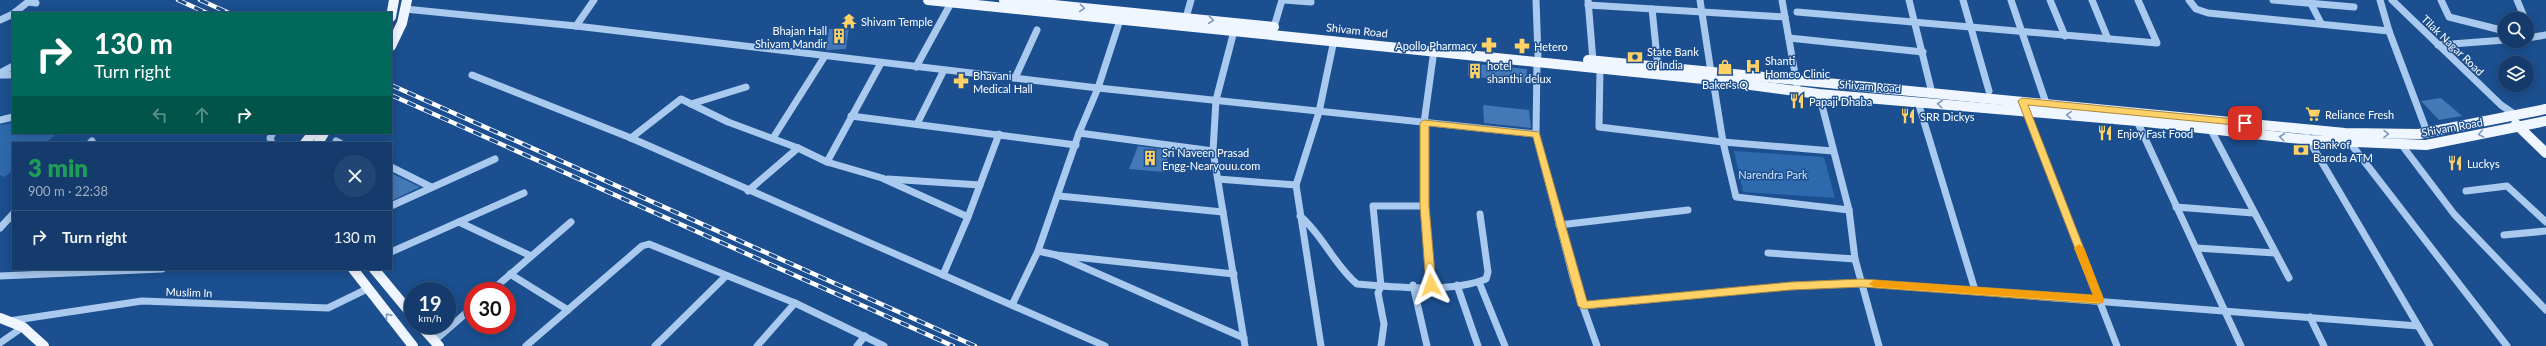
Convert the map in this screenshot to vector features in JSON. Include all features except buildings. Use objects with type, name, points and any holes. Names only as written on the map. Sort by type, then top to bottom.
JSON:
[{"type":"main road","points":[[392,12],[394,0]]},
{"type":"main road","name":"Shivam Road","points":[[928,0],[1120,20],[1274,27],[1554,60],[1600,69],[1796,80],[2046,103],[2342,133],[2427,132],[2546,109]]},
{"type":"main road","name":"Shivam Road","points":[[1004,0],[1184,22],[1234,31],[1537,58]]},
{"type":"main road","points":[[392,43],[406,8]]},
{"type":"main road","name":"Shivam Road","points":[[1554,60],[1593,61],[1658,67],[1819,94],[2137,121],[2309,140],[2426,145],[2546,121]]},
{"type":"main road","points":[[2513,116],[2546,153]]},
{"type":"main road","points":[[2523,126],[2546,144]]},
{"type":"main road","points":[[306,142],[312,134]]},
{"type":"main road","points":[[354,270],[367,289],[413,346]]},
{"type":"main road","points":[[375,270],[404,305]]},
{"type":"main road","points":[[4,320],[23,328],[43,346]]},
{"type":"main road","points":[[428,334],[436,344]]},
{"type":"street","points":[[576,26],[594,0]]},
{"type":"street","points":[[1184,22],[1191,0]]},
{"type":"street","points":[[1274,27],[1283,0],[1311,2]]},
{"type":"street","points":[[1536,0],[1536,134],[1559,225],[1583,306],[1597,346]]},
{"type":"street","points":[[1633,0],[1634,8]]},
{"type":"street","points":[[1700,0],[1723,142],[1735,196],[1738,198],[1849,210]]},
{"type":"street","points":[[1782,0],[1798,90]]},
{"type":"street","points":[[1909,0],[1932,93]]},
{"type":"street","points":[[1963,0],[1989,91]]},
{"type":"street","points":[[2011,0],[2046,103]]},
{"type":"street","points":[[2050,0],[2065,36]]},
{"type":"street","points":[[2092,0],[2108,39]]},
{"type":"street","points":[[1797,12],[1914,24],[2158,43],[2138,0]]},
{"type":"street","points":[[2189,0],[2196,10],[2208,14],[2320,23],[2389,31]]},
{"type":"street","points":[[2273,0],[2354,7]]},
{"type":"street","points":[[2380,0],[2389,31],[2427,132]]},
{"type":"street","name":"Tilak Nagar Road","points":[[2392,0],[2513,116]]},
{"type":"street","points":[[2441,0],[2449,17],[2498,29]]},
{"type":"street","points":[[2517,0],[2522,12]]},
{"type":"street","points":[[14,12],[28,2],[36,3]]},
{"type":"street","points":[[2310,2],[2320,23]]},
{"type":"street","points":[[916,67],[951,3]]},
{"type":"street","points":[[1593,61],[1588,3],[1701,13],[1785,17]]},
{"type":"street","points":[[406,8],[576,26],[1098,88],[1536,134]]},
{"type":"street","points":[[1652,9],[1658,67]]},
{"type":"street","points":[[0,20],[6,19],[12,14]]},
{"type":"street","points":[[1012,305],[1038,251],[1059,196],[1079,133],[1098,88],[1120,20]]},
{"type":"street","points":[[1015,78],[1037,30]]},
{"type":"street","points":[[1234,31],[1216,100],[1213,152],[1244,342]]},
{"type":"street","points":[[2534,36],[2546,35]]},
{"type":"street","points":[[1789,38],[1923,52]]},
{"type":"street","points":[[1321,346],[1296,185],[1319,112],[1334,40]]},
{"type":"street","points":[[2438,45],[2498,41]]},
{"type":"street","points":[[1431,285],[1424,206],[1424,123],[1434,50]]},
{"type":"street","points":[[774,138],[826,56]]},
{"type":"street","points":[[827,162],[881,63]]},
{"type":"street","points":[[0,74],[12,67]]},
{"type":"street","points":[[1600,69],[1599,127],[1723,142],[1833,151]]},
{"type":"street","points":[[918,124],[944,70]]},
{"type":"street","points":[[0,74],[12,75]]},
{"type":"street","points":[[472,75],[631,138],[748,192],[1105,346]]},
{"type":"street","points":[[691,104],[746,88]]},
{"type":"street","points":[[1819,94],[1849,210],[1855,259],[1879,346]]},
{"type":"street","points":[[631,138],[680,99],[728,122],[774,138],[827,162],[882,178],[968,217]]},
{"type":"street","points":[[2022,101],[2117,346]]},
{"type":"street","points":[[1918,102],[1975,290]]},
{"type":"street","points":[[851,116],[1076,145]]},
{"type":"street","points":[[0,120],[12,117]]},
{"type":"street","points":[[2137,121],[2241,346]]},
{"type":"street","points":[[2303,129],[2430,346]]},
{"type":"street","points":[[2211,130],[2253,213],[2289,278]]},
{"type":"street","points":[[1079,133],[1213,152]]},
{"type":"street","points":[[2342,133],[2507,346]]},
{"type":"street","points":[[943,275],[968,217],[999,134]]},
{"type":"street","points":[[2401,144],[2454,214],[2546,310]]},
{"type":"street","points":[[748,192],[798,148]]},
{"type":"street","points":[[392,206],[495,159]]},
{"type":"street","points":[[392,168],[431,187]]},
{"type":"street","points":[[882,178],[980,185]]},
{"type":"street","points":[[1218,178],[1296,185]]},
{"type":"street","points":[[2466,192],[2508,187],[2546,222]]},
{"type":"street","points":[[392,252],[524,193]]},
{"type":"street","points":[[1059,196],[1223,212]]},
{"type":"street","points":[[1381,346],[1384,324],[1378,292],[1381,286],[1373,206],[1424,206]]},
{"type":"street","points":[[2176,207],[2253,213]]},
{"type":"street","points":[[1559,225],[1688,210]]},
{"type":"street","points":[[1300,216],[1311,223],[1347,277],[1358,284],[1381,286],[1413,284],[1457,285],[1479,282],[1486,279],[1488,272],[1480,214]]},
{"type":"street","points":[[0,228],[12,215]]},
{"type":"street","points":[[459,222],[531,256]]},
{"type":"street","points":[[501,282],[571,222]]},
{"type":"street","points":[[2504,235],[2546,231]]},
{"type":"street","points":[[526,346],[646,244],[795,303],[884,346]]},
{"type":"street","points":[[2196,248],[2275,254]]},
{"type":"street","points":[[1038,251],[1056,256],[1244,342]]},
{"type":"street","points":[[1768,253],[1855,259]]},
{"type":"street","points":[[1056,256],[1234,274]]},
{"type":"street","points":[[0,276],[139,270]]},
{"type":"street","points":[[510,274],[568,310]]},
{"type":"street","points":[[655,346],[726,276]]},
{"type":"street","points":[[1479,282],[1504,346]]},
{"type":"street","points":[[1583,306],[1791,286],[1862,283],[1975,290],[2418,326]]},
{"type":"street","points":[[1413,284],[1427,346]]},
{"type":"street","points":[[1457,285],[1478,346]]},
{"type":"street","name":"Muslim ln","points":[[4,320],[142,302],[328,308],[367,289]]},
{"type":"street","points":[[757,346],[795,303]]},
{"type":"street","points":[[436,344],[464,316]]},
{"type":"street","points":[[2310,317],[2324,346]]},
{"type":"street","points":[[0,343],[23,328]]},
{"type":"street","points":[[857,346],[865,336]]},
{"type":"green space","points":[[12,123],[12,134],[56,134],[47,142],[12,142],[12,172],[4,177],[0,175],[0,125]]},
{"type":"green space","name":"Narendra Park","points":[[1734,151],[1824,157],[1835,198],[1743,192]]},
{"type":"railway","points":[[178,0],[205,12]]},
{"type":"railway","points":[[200,0],[227,12]]},
{"type":"railway","points":[[392,85],[975,346]]},
{"type":"railway","points":[[392,95],[953,346]]},
{"type":"slow traffic","points":[[1874,284],[2099,300],[2079,248]]},
{"type":"place","name":"Shivam Temple","points":[[849,21]]},
{"type":"place","name":"Bhajan Hall Shivam Mandir","points":[[839,36]]},
{"type":"place","name":"Apollo Pharmacy","points":[[1489,45]]},
{"type":"place","name":"Hetero","points":[[1522,46]]},
{"type":"place","name":"State Bank of India","points":[[1635,57]]},
{"type":"place","name":"Shanti Homeo Clinic","points":[[1753,66]]},
{"type":"place","name":"Baker's Q","points":[[1725,67]]},
{"type":"place","name":"hotel shanthi delux","points":[[1475,71]]},
{"type":"place","name":"Bhavani Medical Hall","points":[[961,81]]},
{"type":"place","name":"Papaji Dhaba","points":[[1797,101]]},
{"type":"place","name":"Reliance Fresh","points":[[2313,114]]},
{"type":"place","name":"SRR Dickys","points":[[1908,116]]},
{"type":"place","name":"Enjoy Fast Food","points":[[2105,133]]},
{"type":"place","name":"Bank of Baroda ATM","points":[[2301,150]]},
{"type":"place","name":"Sri Naveen Prasad Engg-Nearyouu.com","points":[[1150,158]]},
{"type":"place","name":"Luckys","points":[[2455,163]]},
{"type":"route","points":[[1431,285],[1424,206],[1424,123],[1536,134],[1574,280],[1583,306],[1791,286],[1862,283],[2099,300],[2022,101],[2245,123]]}]
